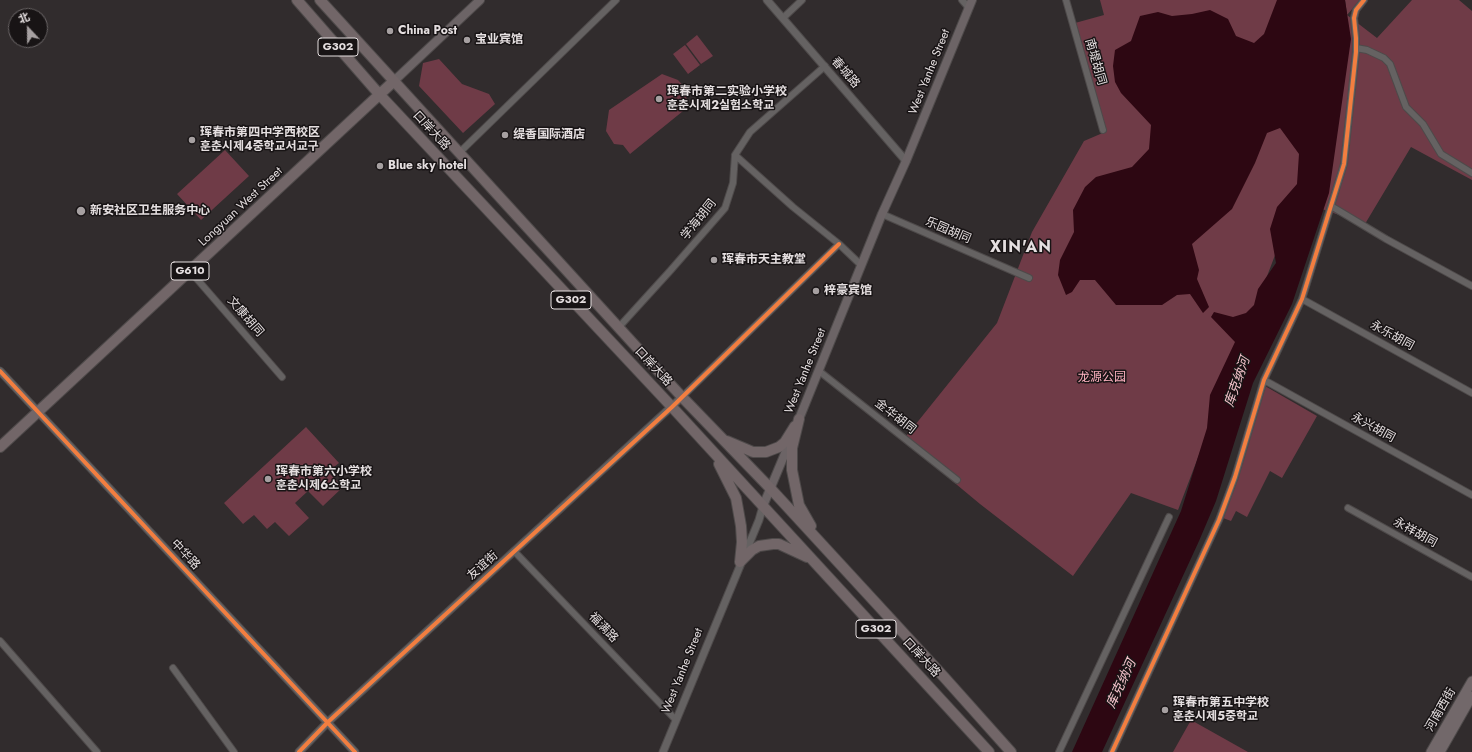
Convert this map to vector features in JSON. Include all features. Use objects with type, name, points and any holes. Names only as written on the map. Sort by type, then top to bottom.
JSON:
[{"type":"highway","name":"口岸大路","points":[[297,0],[379,94],[672,407],[989,752]]},
{"type":"highway","name":"口岸大路","points":[[320,0],[682,397],[770,488],[1011,752]]},
{"type":"highway","name":"Longyuan West Street","points":[[0,447],[394,81]]},
{"type":"highway","points":[[721,439],[753,452],[766,452],[779,447],[785,442],[799,419]]},
{"type":"highway","points":[[799,419],[792,448],[793,477],[800,505],[823,546]]},
{"type":"highway","points":[[713,452],[736,498],[741,526],[742,542],[740,562]]},
{"type":"highway","points":[[740,562],[752,550],[759,546],[773,544],[779,544],[811,559]]},
{"type":"main road","name":"Longyuan West Street","points":[[394,81],[480,0]]},
{"type":"main road","name":"West Yanhe Street","points":[[763,506],[882,214],[906,161],[971,4]]},
{"type":"main road","name":"河南西街","points":[[1439,750],[1472,681]]},
{"type":"main road","name":"河南西街","points":[[1439,750],[1472,696]]},
{"type":"street","points":[[459,153],[616,0]]},
{"type":"street","name":"春城路","points":[[767,0],[906,161]]},
{"type":"street","points":[[783,18],[802,0]]},
{"type":"street","points":[[962,0],[971,4]]},
{"type":"street","name":"南堤胡同","points":[[1066,0],[1103,130]]},
{"type":"street","points":[[1112,752],[1219,520],[1235,477],[1264,380],[1302,299],[1344,164],[1356,48],[1354,18],[1356,10],[1364,0]]},
{"type":"street","points":[[1356,48],[1367,50],[1384,58],[1390,64],[1406,107],[1423,124],[1441,154],[1472,173]]},
{"type":"street","name":"学海胡同","points":[[619,327],[725,208],[733,183],[735,155],[750,132],[825,66]]},
{"type":"street","points":[[735,155],[793,207],[840,244],[861,265]]},
{"type":"street","points":[[1332,206],[1386,239],[1472,286]]},
{"type":"street","name":"乐园胡同","points":[[882,214],[1029,278]]},
{"type":"street","points":[[682,397],[840,244]]},
{"type":"street","name":"文康胡同","points":[[190,271],[282,377]]},
{"type":"street","name":"永乐胡同","points":[[1302,299],[1472,393]]},
{"type":"street","name":"中华路","points":[[0,371],[355,752]]},
{"type":"street","name":"金华胡同","points":[[819,371],[956,480]]},
{"type":"street","name":"永兴胡同","points":[[1264,380],[1472,495]]},
{"type":"street","name":"友谊街","points":[[299,752],[328,722],[682,397]]},
{"type":"street","name":"West Yanhe Street","points":[[662,752],[740,562],[759,520],[763,506]]},
{"type":"street","name":"永祥胡同","points":[[1348,508],[1472,577]]},
{"type":"street","points":[[1059,752],[1169,517]]},
{"type":"street","name":"福满路","points":[[514,551],[676,720]]},
{"type":"street","points":[[0,641],[97,752]]},
{"type":"street","points":[[173,668],[234,752]]},
{"type":"green space","name":"龙源公园","points":[[1100,0],[1328,0],[1347,14],[1345,0],[1360,0],[1347,15],[1377,38],[1412,0],[1459,0],[1472,11],[1472,180],[1411,147],[1365,224],[1296,200],[1178,510],[1131,493],[1073,576],[980,504],[903,440],[997,323],[1032,232],[1084,141],[1105,132],[1075,23],[1104,15]]},
{"type":"green space","points":[[697,35],[713,56],[701,64],[686,44]]},
{"type":"green space","points":[[685,45],[700,65],[688,74],[673,54]]},
{"type":"green space","points":[[439,59],[462,84],[489,94],[495,104],[463,133],[419,86],[423,63]]},
{"type":"green space","points":[[662,74],[678,80],[685,88],[688,107],[630,154],[623,145],[614,144],[606,131],[609,110]]},
{"type":"green space","points":[[225,150],[249,176],[201,220],[177,194]]},
{"type":"green space","points":[[1265,386],[1317,416],[1282,478],[1270,471],[1247,517],[1236,511],[1231,521],[1223,518]]},
{"type":"green space","points":[[306,427],[339,463],[328,472],[343,487],[323,506],[308,491],[295,503],[309,518],[289,536],[275,522],[267,529],[254,515],[243,524],[224,503]]},
{"type":"green space","points":[[1191,720],[1248,752],[1173,752]]},
{"type":"water","name":"库克纳河","points":[[1277,0],[1345,0],[1351,39],[1329,193],[1292,304],[1253,383],[1216,501],[1102,752],[1072,752],[1181,511],[1207,428],[1210,395],[1235,342],[1211,317],[1214,312],[1233,317],[1246,313],[1254,305],[1258,289],[1276,263],[1270,229],[1277,207],[1297,184],[1299,154],[1280,128],[1267,133],[1255,163],[1232,209],[1192,244],[1199,270],[1197,279],[1209,307],[1203,313],[1190,294],[1177,295],[1162,305],[1116,305],[1095,280],[1080,280],[1072,292],[1066,295],[1058,275],[1060,260],[1074,232],[1073,210],[1085,187],[1096,177],[1132,167],[1149,149],[1151,125],[1121,93],[1115,82],[1113,66],[1115,50],[1131,41],[1140,16],[1158,12],[1172,16],[1210,10],[1228,19],[1236,36],[1254,43],[1264,34]]},
{"type":"cycle path","points":[[1112,752],[1219,520],[1235,477],[1264,380],[1302,299],[1344,164],[1356,52],[1354,18],[1356,10],[1364,0]]},
{"type":"cycle path","points":[[299,752],[328,722],[672,407],[839,244]]},
{"type":"cycle path","points":[[0,371],[355,752]]},
{"type":"place","name":"China Post","points":[[390,31]]},
{"type":"place","name":"宝业宾馆","points":[[467,40]]},
{"type":"place","name":"珲春市第二实验小学校 훈춘시제2실험소학교","points":[[659,99]]},
{"type":"place","name":"缇香国际酒店","points":[[505,135]]},
{"type":"place","name":"珲春市第四中学西校区 훈춘시제4중학교서교구","points":[[192,140]]},
{"type":"place","name":"Blue sky hotel","points":[[380,166]]},
{"type":"place","name":"新安社区卫生服务中心","points":[[81,211]]},
{"type":"place","name":"珲春市天主教堂","points":[[714,260]]},
{"type":"place","name":"梓豪宾馆","points":[[816,291]]},
{"type":"place","name":"珲春市第六小学校 훈춘시제6소학교","points":[[268,479]]},
{"type":"place","name":"珲春市第五中学校 훈춘시제5중학교","points":[[1165,710]]},
{"type":"district","name":"XIN'AN","points":[[1021,248]]}]
